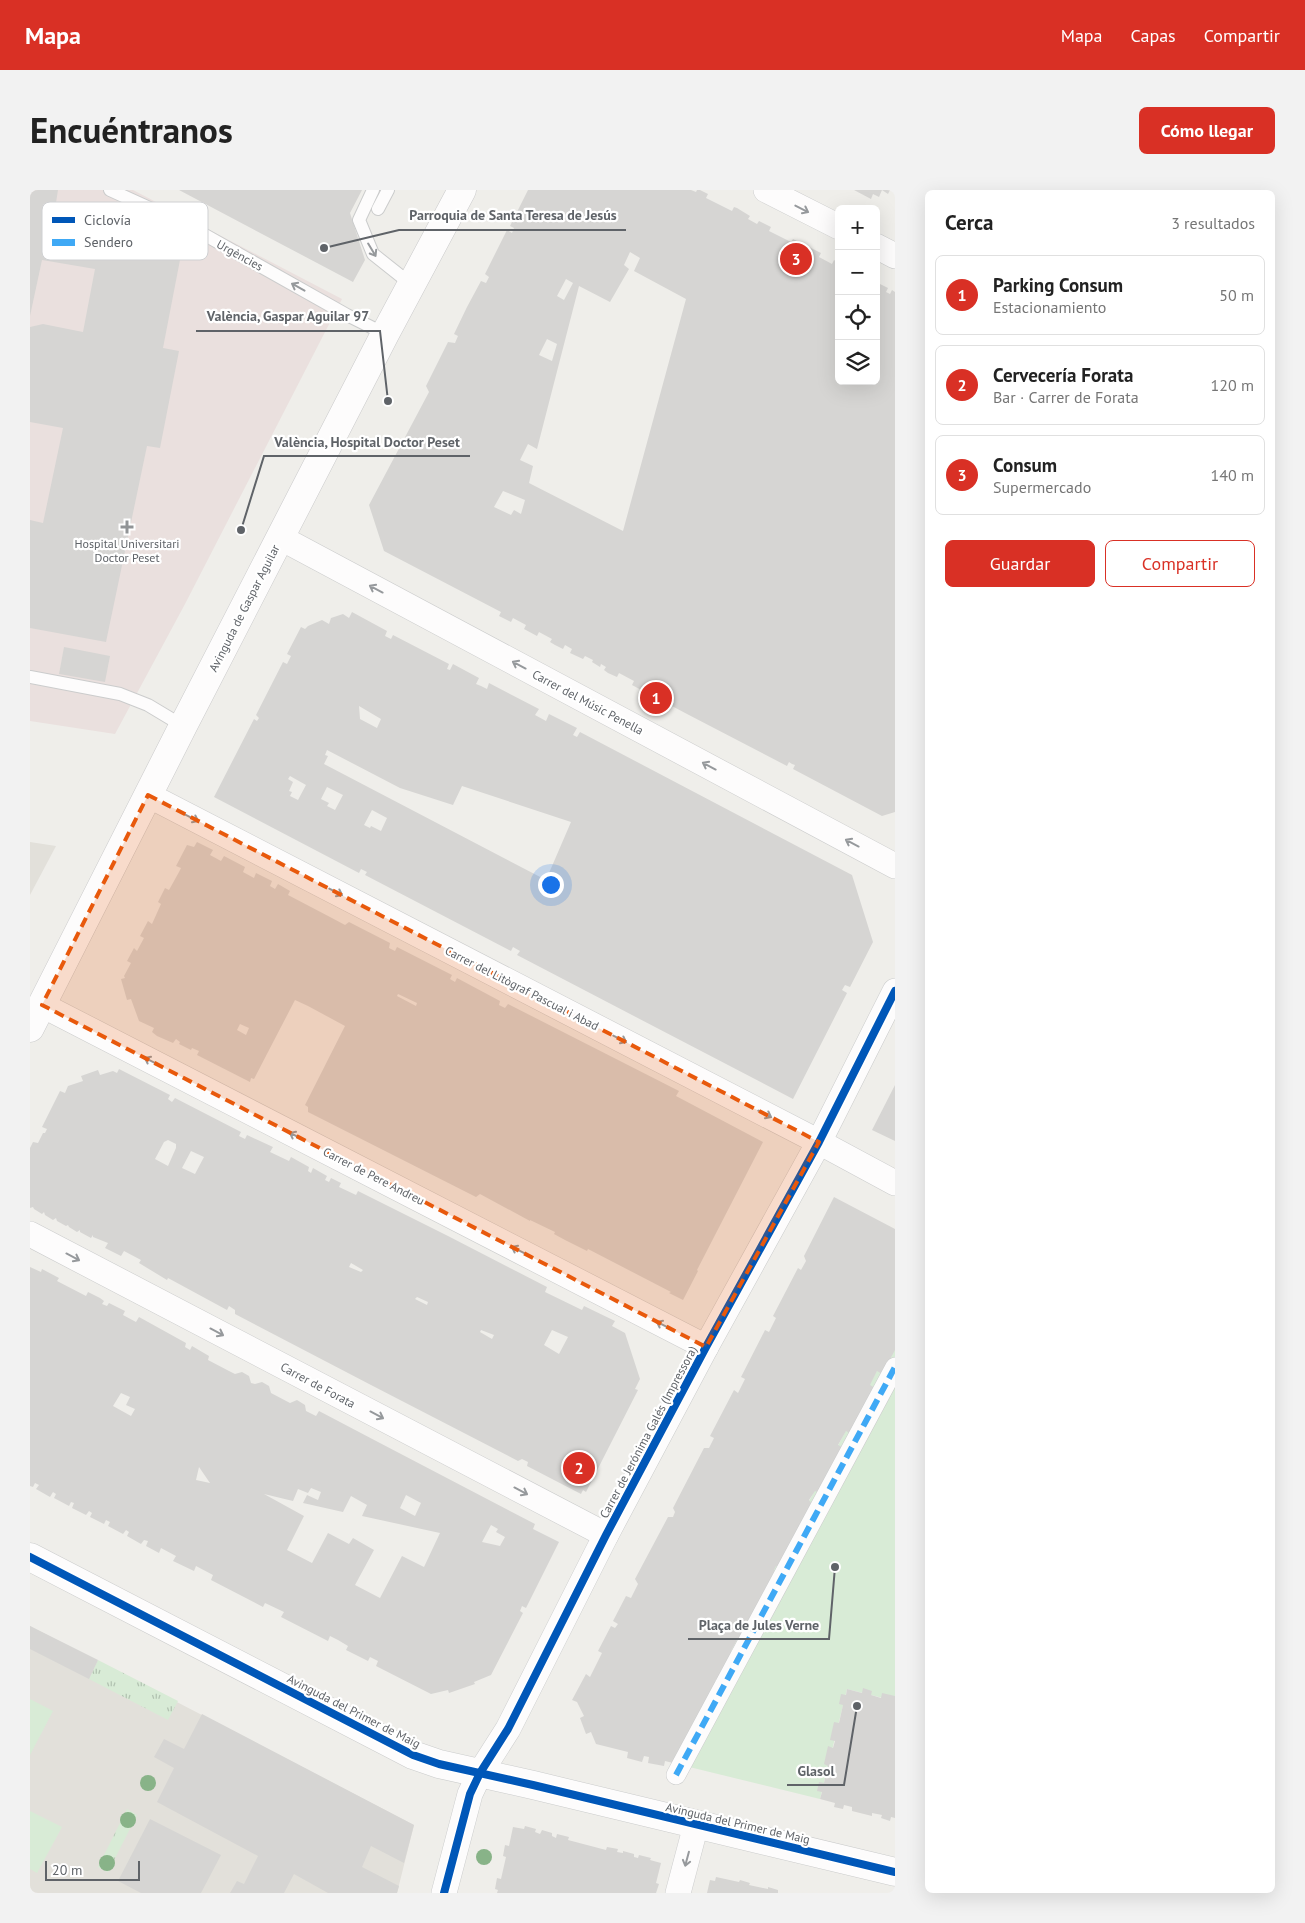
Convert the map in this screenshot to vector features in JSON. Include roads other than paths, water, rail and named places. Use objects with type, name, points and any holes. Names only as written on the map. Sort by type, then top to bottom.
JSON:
[{"type":"main road","name":"Avinguda de Gaspar Aguilar","points":[[36,1017],[183,726],[385,334],[462,190]]},
{"type":"main road","name":"Avinguda del Primer de Maig","points":[[30,1557],[412,1755],[439,1764],[895,1872]]},
{"type":"street","points":[[766,190],[835,225]]},
{"type":"street","name":"Carrer del Músic Penella","points":[[281,538],[895,866]]},
{"type":"street","name":"Carrer del Litògraf Pascual i Abad","points":[[148,795],[895,1183]]},
{"type":"street","name":"Carrer de Jerónima Galés (Impressora)","points":[[444,1893],[470,1794],[480,1773],[508,1729],[606,1535],[706,1347],[819,1142],[895,991]]},
{"type":"street","name":"Carrer de Pere Andreu","points":[[36,1017],[706,1347]]},
{"type":"street","name":"Carrer de Forata","points":[[30,1234],[606,1535]]},
{"type":"street","points":[[676,1775],[895,1367]]},
{"type":"street","points":[[678,1893],[696,1825]]},
{"type":"lane","name":"Urgències","points":[[110,190],[136,202]]},
{"type":"lane","points":[[373,190],[359,220],[373,254],[412,285]]},
{"type":"lane","points":[[378,209],[388,190]]},
{"type":"lane","name":"Urgències","points":[[208,237],[340,311],[385,334]]},
{"type":"lane","points":[[30,677],[120,694],[148,705],[183,726]]},
{"type":"place","name":"Parroquia de Santa Teresa de Jesús","points":[[324,248]]},
{"type":"place","name":"Consum","points":[[796,259]]},
{"type":"place","name":"València, Gaspar Aguilar 97","points":[[388,401]]},
{"type":"place","name":"Hospital Universitari Doctor Peset","points":[[127,527]]},
{"type":"place","name":"València, Hospital Doctor Peset","points":[[241,530]]},
{"type":"place","name":"Parking Consum","points":[[656,698]]},
{"type":"place","name":"Cervecería Forata","points":[[579,1468]]},
{"type":"place","name":"Plaça de Jules Verne","points":[[835,1567]]},
{"type":"place","name":"Glasol","points":[[857,1706]]}]
